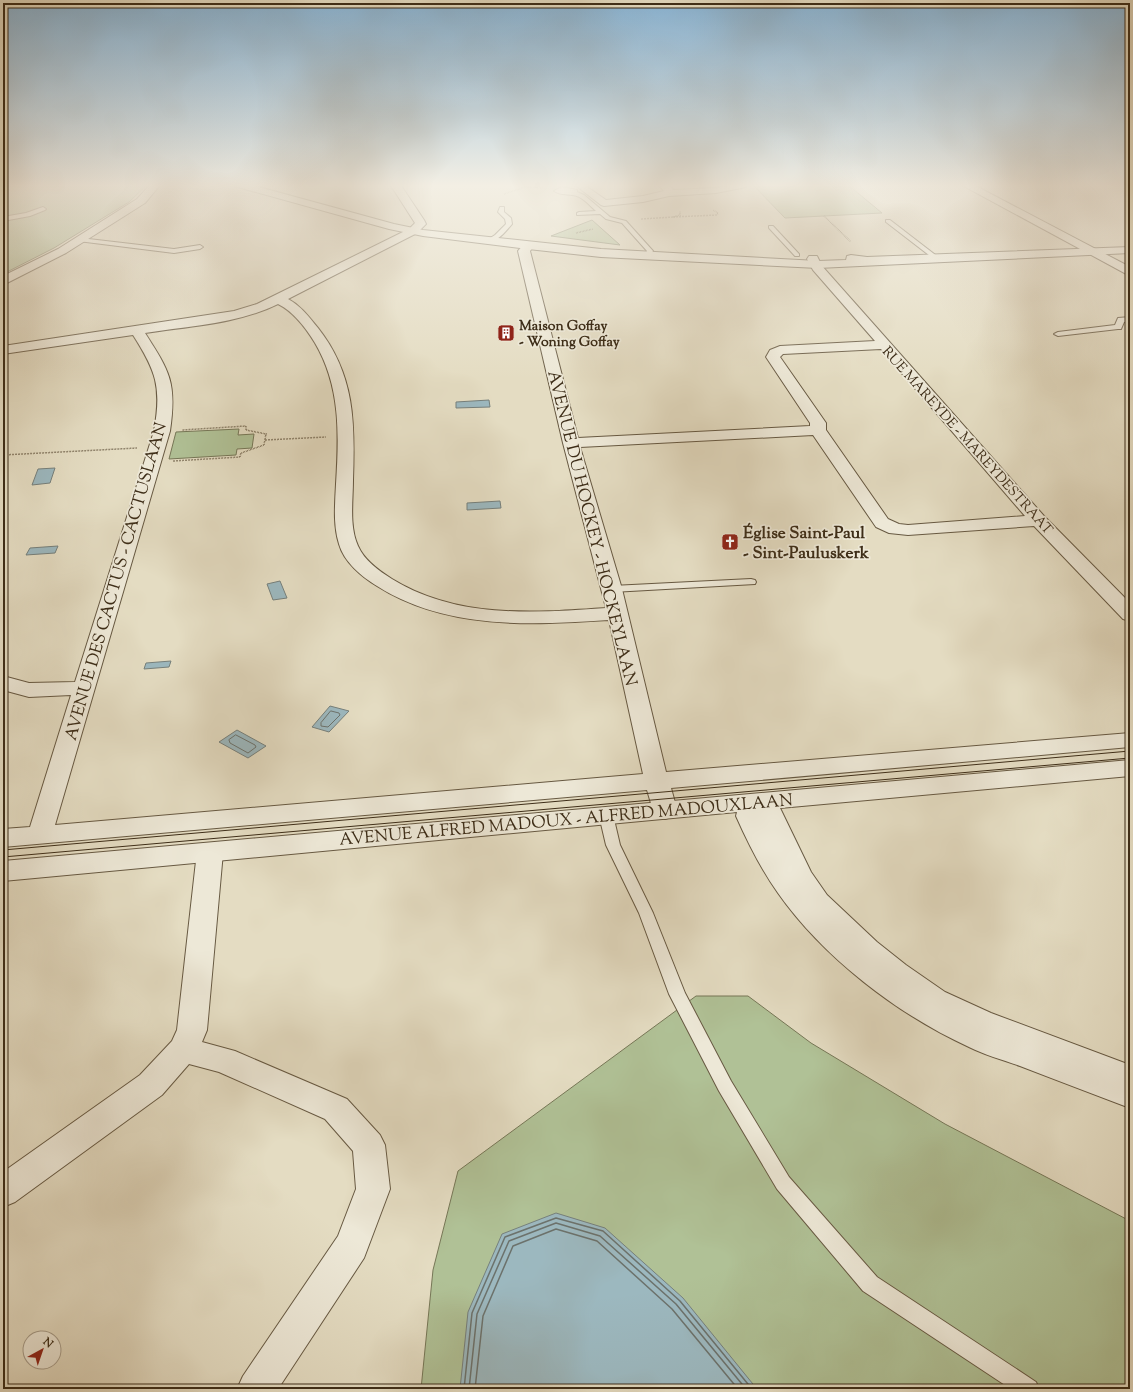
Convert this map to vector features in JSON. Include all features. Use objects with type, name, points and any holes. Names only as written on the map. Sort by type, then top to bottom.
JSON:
[{"type":"street","points":[[3,281],[64,249]]},
{"type":"street","points":[[3,350],[236,314],[262,307],[377,249]]},
{"type":"street","name":"AVENUE DU HOCKEY - HOCKEYLAAN","points":[[526,249],[524,251],[571,443],[612,589],[616,613],[665,810]]},
{"type":"street","points":[[560,249],[647,257],[852,263],[866,260],[1130,250]]},
{"type":"street","points":[[1085,249],[1130,272]]},
{"type":"street","name":"RUE MAREYDE - MAREYDESTRAAT","points":[[814,261],[884,345],[1038,520],[1130,615]]},
{"type":"street","points":[[278,299],[287,302],[294,308],[328,350],[338,374],[345,403],[346,436],[344,527],[346,543],[363,567],[386,585],[421,601],[477,615],[513,617],[616,613]]},
{"type":"street","name":"AVENUE DES CACTUS - CACTUSLAAN","points":[[40,834],[157,446],[166,409],[164,385],[157,363],[137,330]]},
{"type":"street","points":[[884,345],[780,350],[775,353],[773,358],[818,423],[818,430],[882,523],[895,529],[908,530],[1038,520]]},
{"type":"street","points":[[571,443],[818,430]]},
{"type":"street","points":[[3,683],[28,690],[84,688]]},
{"type":"street","name":"AVENUE ALFRED MADOUX - ALFRED MADOUXLAAN","points":[[3,838],[1130,740]]},
{"type":"street","name":"AVENUE ALFRED MADOUX - ALFRED MADOUXLAAN","points":[[3,871],[1130,768]]},
{"type":"street","points":[[1130,1078],[981,1022],[935,1000],[896,973],[867,950],[818,902],[800,876],[771,814],[753,802],[748,816],[753,828],[782,879],[801,906],[853,957],[884,982],[925,1009],[975,1036],[1130,1094]]},
{"type":"street","points":[[3,1191],[151,1085],[183,1050],[192,1030],[210,852]]},
{"type":"street","points":[[183,1050],[224,1060],[336,1109],[369,1145],[373,1189],[352,1246],[256,1389]]},
{"type":"lane","points":[[154,249],[182,251],[191,249]]},
{"type":"lane","points":[[647,257],[650,251],[648,249]]},
{"type":"lane","points":[[791,249],[797,255]]},
{"type":"lane","points":[[924,249],[936,258]]},
{"type":"lane","points":[[1058,334],[1118,327],[1121,320],[1130,319]]},
{"type":"lane","points":[[612,589],[751,582]]},
{"type":"lane","points":[[606,815],[613,845],[646,914],[677,994],[725,1086],[783,1182],[870,1284],[1029,1389]]},
{"type":"path","points":[[3,455],[157,446],[246,426],[246,430],[266,434],[264,445],[241,453],[240,457],[157,446]]},
{"type":"path","points":[[265,440],[346,436]]},
{"type":"green space","points":[[3,249],[52,249],[3,274]]},
{"type":"green space","points":[[239,429],[238,435],[254,434],[252,448],[237,449],[236,455],[169,459],[176,432]]},
{"type":"green space","points":[[696,996],[748,996],[811,1043],[945,1124],[1130,1221],[1130,1389],[421,1389],[433,1270],[458,1171]]},
{"type":"water","points":[[489,400],[490,407],[456,408],[456,402]]},
{"type":"water","points":[[55,468],[50,483],[32,485],[38,469]]},
{"type":"water","points":[[500,501],[501,508],[467,510],[467,503]]},
{"type":"water","points":[[58,546],[55,553],[26,555],[30,548]]},
{"type":"water","points":[[280,581],[287,598],[273,600],[267,584]]},
{"type":"water","points":[[171,661],[169,667],[144,669],[146,663]]},
{"type":"water","points":[[330,706],[349,711],[329,732],[312,727]]},
{"type":"water","points":[[237,730],[266,746],[248,758],[219,742]]},
{"type":"water","points":[[556,1213],[605,1228],[683,1298],[757,1389],[460,1389],[468,1312],[502,1234]]},
{"type":"tram line","points":[[3,850],[1130,751]]},
{"type":"tram line","points":[[3,857],[1130,758]]},
{"type":"place","name":"Maison Goffay - Woning Goffay","points":[[506,333]]},
{"type":"place","name":"Église Saint-Paul - Sint-Pauluskerk","points":[[730,542]]}]
